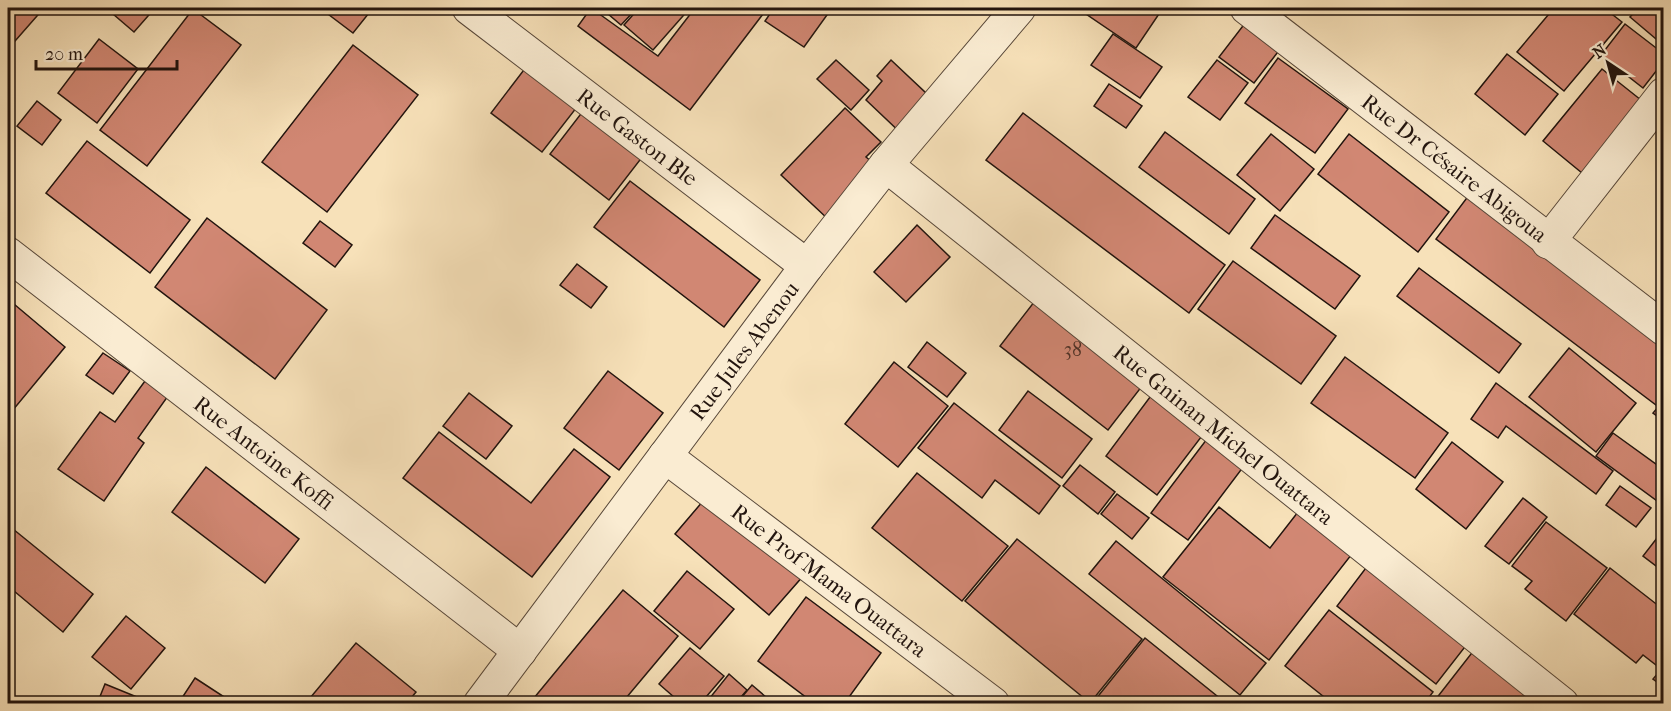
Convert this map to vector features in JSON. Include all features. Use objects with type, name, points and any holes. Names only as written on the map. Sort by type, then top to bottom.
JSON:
[{"type":"street","name":"Rue Gaston Ble","points":[[469,8],[807,266]]},
{"type":"street","name":"Rue Jules Abenou","points":[[480,704],[807,266],[886,165],[1019,8]]},
{"type":"street","name":"Rue Dr Césaire Abigoua","points":[[1246,8],[1664,329]]},
{"type":"street","points":[[1548,242],[1664,94]]},
{"type":"street","name":"Rue Gninan Michel Ouattara","points":[[886,165],[1562,704]]},
{"type":"street","name":"Rue Antoine Koffi","points":[[8,254],[520,651]]},
{"type":"street","name":"Rue Prof Mama Ouattara","points":[[665,456],[993,704]]},
{"type":"building","points":[[8,8],[44,8],[8,49]]},
{"type":"building","points":[[106,8],[155,8],[134,32]]},
{"type":"building","points":[[320,8],[373,8],[353,33]]},
{"type":"building","points":[[591,8],[658,56],[695,8],[754,8],[763,14],[690,110],[578,26]]},
{"type":"building","points":[[601,8],[637,8],[621,25]]},
{"type":"building","points":[[639,8],[690,8],[653,50],[624,25]]},
{"type":"building","points":[[774,8],[832,8],[804,47],[765,21]]},
{"type":"building","points":[[1090,8],[1163,8],[1136,48],[1086,14]]},
{"type":"building","points":[[1554,8],[1604,8],[1622,22],[1564,91],[1517,52]]},
{"type":"building","points":[[1638,8],[1664,8],[1662,44],[1630,17]]},
{"type":"building","points":[[193,9],[241,45],[147,166],[100,130]]},
{"type":"building","points":[[1249,18],[1284,44],[1254,83],[1219,57]]},
{"type":"building","points":[[1625,24],[1664,54],[1664,61],[1643,88],[1601,55]]},
{"type":"building","points":[[1113,34],[1162,67],[1140,98],[1091,65]]},
{"type":"building","points":[[99,39],[138,69],[97,123],[58,93]]},
{"type":"building","points":[[353,45],[418,95],[327,212],[262,162]]},
{"type":"building","points":[[1507,54],[1558,94],[1525,135],[1475,94]]},
{"type":"building","points":[[533,58],[584,98],[542,152],[491,113]]},
{"type":"building","points":[[1278,58],[1348,109],[1315,153],[1245,103]]},
{"type":"building","points":[[836,60],[869,90],[851,110],[817,79]]},
{"type":"building","points":[[891,60],[927,94],[904,136],[866,100],[882,81],[877,76]]},
{"type":"building","points":[[1217,60],[1248,83],[1220,120],[1188,97]]},
{"type":"building","points":[[1602,69],[1641,100],[1582,173],[1543,141]]},
{"type":"building","points":[[1109,84],[1142,106],[1126,128],[1094,106]]},
{"type":"building","points":[[37,101],[61,120],[42,145],[17,126]]},
{"type":"building","points":[[590,102],[650,147],[609,200],[550,154]]},
{"type":"building","points":[[845,108],[881,142],[866,157],[878,167],[829,220],[781,175]]},
{"type":"building","points":[[1023,113],[1225,265],[1189,313],[986,160]]},
{"type":"building","points":[[1165,132],[1255,199],[1229,234],[1139,167]]},
{"type":"building","points":[[1271,134],[1314,169],[1280,211],[1237,175]]},
{"type":"building","points":[[1349,134],[1449,212],[1418,252],[1318,174]]},
{"type":"building","points":[[87,141],[190,220],[150,273],[46,193]]},
{"type":"building","points":[[630,181],[760,280],[724,327],[594,227]]},
{"type":"building","points":[[1472,191],[1664,335],[1664,396],[1656,405],[1436,239]]},
{"type":"building","points":[[1275,215],[1360,276],[1335,309],[1251,248]]},
{"type":"building","points":[[207,218],[327,310],[275,379],[155,287]]},
{"type":"building","points":[[320,221],[352,245],[335,267],[303,243]]},
{"type":"building","points":[[917,225],[950,257],[906,302],[874,272]]},
{"type":"building","points":[[1233,261],[1336,336],[1301,384],[1198,309]]},
{"type":"building","points":[[577,264],[607,287],[591,308],[560,285]]},
{"type":"building","points":[[1419,268],[1521,344],[1499,373],[1397,296]]},
{"type":"building","points":[[1038,297],[1146,381],[1108,430],[1000,346]]},
{"type":"building","points":[[8,299],[65,347],[8,416]]},
{"type":"building","points":[[927,342],[966,373],[947,397],[908,367]]},
{"type":"building","points":[[1569,348],[1636,403],[1596,452],[1529,397]]},
{"type":"building","points":[[103,353],[130,371],[113,394],[86,375]]},
{"type":"building","points":[[1345,357],[1448,433],[1415,478],[1311,403]]},
{"type":"building","points":[[894,362],[948,406],[898,467],[845,424]]},
{"type":"building","points":[[608,371],[663,413],[619,470],[564,428]]},
{"type":"building","points":[[145,381],[168,396],[138,438],[144,443],[104,501],[58,469],[100,412],[115,422]]},
{"type":"building","points":[[1496,383],[1613,471],[1596,494],[1506,426],[1498,438],[1471,419]]},
{"type":"building","points":[[1156,389],[1208,428],[1157,495],[1106,456]]},
{"type":"building","points":[[1028,391],[1092,439],[1062,478],[999,430]]},
{"type":"building","points":[[469,393],[512,426],[486,459],[443,426]]},
{"type":"building","points":[[1664,400],[1664,421],[1653,413]]},
{"type":"building","points":[[954,403],[1060,486],[1039,514],[995,480],[982,498],[918,448]]},
{"type":"building","points":[[1213,431],[1250,458],[1188,540],[1151,513]]},
{"type":"building","points":[[439,432],[531,503],[574,449],[610,477],[532,577],[403,478]]},
{"type":"building","points":[[1613,433],[1664,470],[1664,506],[1596,456]]},
{"type":"building","points":[[1452,442],[1503,482],[1466,529],[1416,489]]},
{"type":"building","points":[[1080,465],[1115,492],[1098,514],[1063,486]]},
{"type":"building","points":[[206,467],[299,539],[265,583],[172,512]]},
{"type":"building","points":[[917,473],[1008,546],[962,601],[872,528]]},
{"type":"building","points":[[1620,486],[1651,508],[1636,527],[1606,505]]},
{"type":"building","points":[[709,494],[804,575],[769,615],[675,534]]},
{"type":"building","points":[[1117,494],[1149,518],[1132,539],[1101,514]]},
{"type":"building","points":[[1523,498],[1547,517],[1509,564],[1485,546]]},
{"type":"building","points":[[1305,503],[1359,545],[1269,660],[1163,577],[1219,507],[1270,548]]},
{"type":"building","points":[[1546,522],[1607,568],[1566,621],[1525,589],[1532,581],[1512,566]]},
{"type":"building","points":[[13,529],[93,594],[63,632],[8,586],[8,537]]},
{"type":"building","points":[[1664,529],[1664,572],[1643,556]]},
{"type":"building","points":[[1017,539],[1142,639],[1090,703],[965,601]]},
{"type":"building","points":[[1116,541],[1266,663],[1240,695],[1089,574]]},
{"type":"building","points":[[1375,556],[1475,634],[1436,684],[1337,606]]},
{"type":"building","points":[[1610,568],[1664,610],[1664,656],[1656,665],[1643,655],[1636,663],[1574,614]]},
{"type":"building","points":[[687,571],[734,609],[700,649],[654,611]]},
{"type":"building","points":[[623,590],[678,636],[621,704],[529,704]]},
{"type":"building","points":[[806,597],[881,653],[844,704],[815,704],[758,661]]},
{"type":"building","points":[[1329,610],[1433,692],[1424,704],[1333,704],[1285,666]]},
{"type":"building","points":[[126,616],[165,648],[131,689],[92,657]]},
{"type":"building","points":[[1145,638],[1227,704],[1099,704],[1095,700]]},
{"type":"building","points":[[356,643],[416,692],[406,704],[305,704]]},
{"type":"building","points":[[1478,645],[1553,704],[1432,704]]},
{"type":"building","points":[[690,648],[724,676],[700,704],[682,704],[659,684]]},
{"type":"building","points":[[1664,666],[1664,687],[1653,679]]},
{"type":"building","points":[[729,674],[747,690],[735,704],[705,704]]},
{"type":"building","points":[[195,678],[235,704],[178,704]]},
{"type":"building","points":[[105,684],[154,704],[97,704]]},
{"type":"building","points":[[752,685],[774,704],[736,704]]},
{"type":"building","points":[[8,692],[21,704],[8,704]]}]
